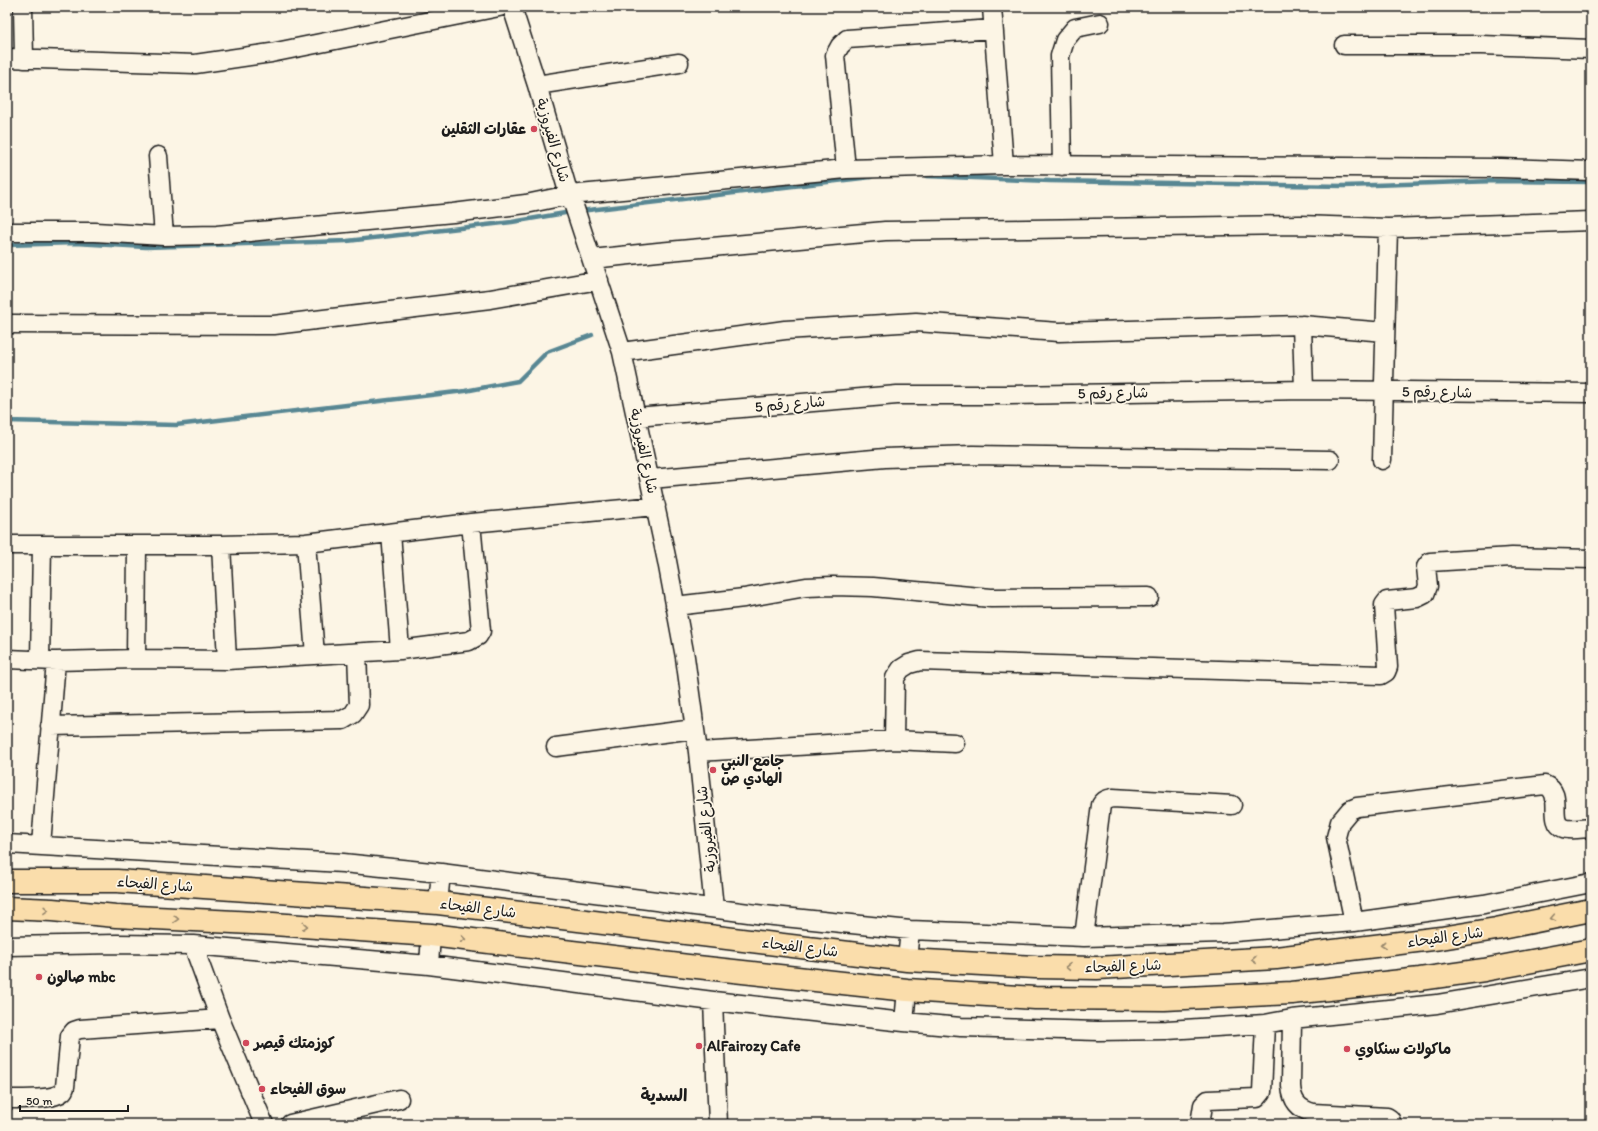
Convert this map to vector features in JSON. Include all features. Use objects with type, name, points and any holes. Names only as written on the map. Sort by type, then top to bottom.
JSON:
[{"type":"highway","name":"شارع الفيحاء","points":[[7,881],[117,881],[438,903],[907,960],[1036,967],[1097,968],[1276,958],[1441,938],[1496,929],[1591,910]]},
{"type":"highway","name":"شارع الفيحاء","points":[[7,908],[431,935],[688,966],[907,990],[970,996],[1049,999],[1164,999],[1228,997],[1349,988],[1484,970],[1591,950]]},
{"type":"highway","points":[[688,966],[692,934]]},
{"type":"street","points":[[23,7],[15,58],[195,64],[271,53],[499,7]]},
{"type":"street","name":"شارع الفيروزية","points":[[512,7],[573,206],[622,352],[651,479],[685,657],[698,752],[714,908]]},
{"type":"street","points":[[992,7],[1004,165]]},
{"type":"street","points":[[1062,166],[1060,56],[1065,40],[1075,28],[1100,23]]},
{"type":"street","points":[[846,169],[835,55],[840,46],[847,39],[993,30]]},
{"type":"street","points":[[1344,45],[1482,45],[1591,50]]},
{"type":"street","points":[[537,85],[679,63]]},
{"type":"street","points":[[158,156],[164,236]]},
{"type":"street","points":[[7,232],[95,232],[164,236],[217,234],[453,213],[526,204],[573,206],[846,169],[1004,165],[1493,168],[1591,171]]},
{"type":"street","points":[[592,259],[884,231],[1300,225],[1388,228],[1591,221]]},
{"type":"street","points":[[1382,460],[1388,228]]},
{"type":"street","points":[[7,324],[274,325],[490,299],[599,280]]},
{"type":"street","points":[[622,352],[785,330],[916,322],[1059,332],[1302,325],[1386,332]]},
{"type":"street","points":[[1302,325],[1304,390]]},
{"type":"street","name":"شارع رقم 5","points":[[636,417],[897,395],[1010,395],[1304,390],[1591,393]]},
{"type":"street","points":[[651,479],[885,458],[972,455],[1330,460]]},
{"type":"street","points":[[7,545],[221,545],[306,543],[471,523],[656,506]]},
{"type":"street","points":[[7,659],[227,660],[400,650],[469,640],[478,636],[482,631],[471,523]]},
{"type":"street","points":[[391,532],[400,650]]},
{"type":"street","points":[[306,543],[315,655]]},
{"type":"street","points":[[41,845],[50,726],[42,545]]},
{"type":"street","points":[[136,659],[137,545]]},
{"type":"street","points":[[221,545],[227,660]]},
{"type":"street","points":[[894,740],[895,678],[901,669],[909,664],[920,661],[1381,675],[1386,672],[1388,667],[1384,610],[1385,603],[1390,601],[1417,598],[1425,594],[1428,586],[1426,567],[1430,562],[1512,557],[1591,559]]},
{"type":"street","points":[[675,606],[744,598],[798,588],[833,586],[991,598],[1149,597]]},
{"type":"street","points":[[50,726],[343,720],[353,714],[359,704],[357,653]]},
{"type":"street","points":[[556,747],[694,729]]},
{"type":"street","points":[[698,752],[894,740],[954,742]]},
{"type":"street","points":[[1354,922],[1336,837],[1337,829],[1344,815],[1357,806],[1545,785],[1554,791],[1556,821],[1559,825],[1569,829],[1591,828]]},
{"type":"street","points":[[1084,937],[1101,805],[1104,801],[1113,798],[1232,805]]},
{"type":"street","points":[[7,844],[343,863],[441,873],[714,908],[910,930],[1084,937],[1223,933],[1354,922],[1484,904],[1591,883]]},
{"type":"street","points":[[438,903],[441,873]]},
{"type":"street","points":[[116,916],[117,944]]},
{"type":"street","points":[[907,960],[910,930]]},
{"type":"street","points":[[429,965],[431,935]]},
{"type":"street","points":[[7,946],[117,944],[194,945],[429,965],[904,1022],[961,1027],[1098,1031],[1167,1030],[1265,1024],[1292,1019],[1437,1004],[1591,978]]},
{"type":"street","points":[[194,945],[220,1019],[264,1124]]},
{"type":"street","points":[[904,1022],[907,990]]},
{"type":"street","points":[[713,1000],[718,1124]]},
{"type":"street","points":[[7,1099],[49,1097],[56,1096],[62,1092],[65,1087],[70,1036],[74,1031],[80,1028],[220,1019]]},
{"type":"street","points":[[1292,1019],[1291,1086],[1292,1095],[1296,1104],[1303,1110],[1313,1113],[1387,1116],[1392,1124]]},
{"type":"street","points":[[1200,1124],[1203,1105],[1208,1100],[1257,1098],[1260,1096],[1262,1092],[1265,1024]]},
{"type":"street","points":[[290,1124],[399,1099]]},
{"type":"waterway","points":[[926,176],[1050,181],[1344,186],[1496,181],[1591,182]]},
{"type":"waterway","points":[[580,211],[871,177]]},
{"type":"waterway","points":[[7,245],[75,243],[146,247],[347,241],[512,222],[571,212]]},
{"type":"waterway","points":[[7,421],[176,425],[465,391],[518,381],[547,352],[592,335]]},
{"type":"place","name":"عقارات الثقلين","points":[[534,129]]},
{"type":"place","name":"جامع النبي الهادي ص","points":[[713,770]]},
{"type":"place","name":"صالون mbc","points":[[39,977]]},
{"type":"place","name":"كوزمتك قيصر","points":[[246,1043]]},
{"type":"place","name":"AlFairozy Cafe","points":[[699,1046]]},
{"type":"place","name":"ماكولات سنكاوي","points":[[1347,1049]]},
{"type":"place","name":"سوق الفيحاء","points":[[262,1089]]},
{"type":"district","name":"السدية","points":[[664,1095]]}]
